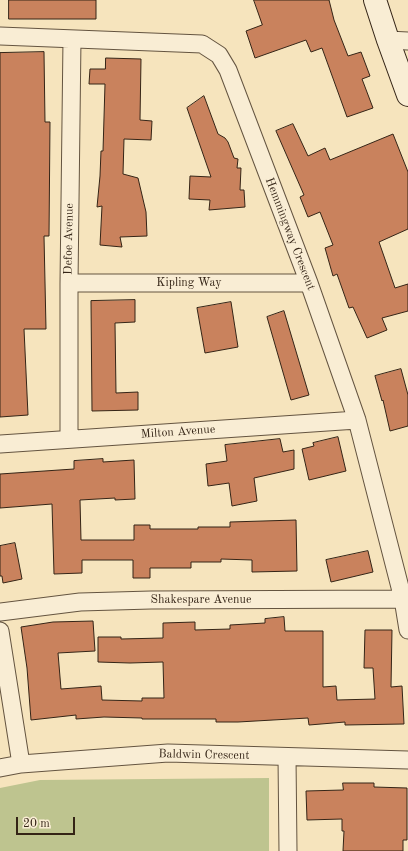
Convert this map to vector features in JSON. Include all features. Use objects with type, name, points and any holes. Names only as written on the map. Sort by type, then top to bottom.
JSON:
[{"type":"street","points":[[375,0],[398,41],[408,95]]},
{"type":"street","name":"Hemmingway Crescent","points":[[0,36],[202,44],[219,55],[228,70],[309,283],[357,420],[403,599],[408,630]]},
{"type":"street","name":"Defoe Avenue","points":[[69,439],[72,39]]},
{"type":"street","name":"Kipling Way","points":[[69,283],[309,283]]},
{"type":"street","name":"Milton Avenue","points":[[0,444],[357,420]]},
{"type":"street","name":"Shakespare Avenue","points":[[0,612],[80,602],[151,600],[403,599]]},
{"type":"street","points":[[0,631],[21,764]]},
{"type":"street","name":"Baldwin Crescent","points":[[0,768],[21,764],[168,753],[408,760]]},
{"type":"street","points":[[287,757],[288,851]]},
{"type":"green space","points":[[269,778],[269,851],[0,851],[0,788],[40,780]]},
{"type":"building","points":[[9,0],[96,0],[96,19],[9,19]]},
{"type":"building","points":[[254,0],[329,0],[334,20],[348,56],[361,52],[370,76],[362,79],[373,108],[347,117],[322,48],[311,52],[306,40],[255,58],[246,31],[262,25]]},
{"type":"building","points":[[44,52],[45,122],[50,122],[49,236],[44,236],[46,329],[24,329],[28,415],[0,417],[0,53]]},
{"type":"building","points":[[106,58],[141,59],[140,120],[152,121],[151,140],[124,139],[123,174],[138,178],[146,212],[147,236],[120,237],[122,247],[100,245],[102,206],[97,207],[101,151],[103,151],[105,84],[89,84],[90,69],[105,69]]},
{"type":"building","points":[[204,96],[218,134],[225,138],[234,158],[238,159],[237,168],[241,168],[240,190],[244,190],[245,207],[209,210],[210,200],[189,199],[190,176],[211,177],[187,108]]},
{"type":"building","points":[[293,124],[308,156],[325,148],[330,160],[393,134],[408,172],[408,229],[379,242],[395,288],[408,284],[408,311],[382,318],[387,330],[367,338],[353,307],[349,308],[337,274],[333,276],[325,248],[333,245],[320,212],[308,217],[300,197],[304,195],[276,131]]},
{"type":"building","points":[[135,300],[135,322],[115,323],[116,393],[138,392],[138,410],[92,411],[91,301]]},
{"type":"building","points":[[231,302],[238,347],[205,353],[197,308]]},
{"type":"building","points":[[284,311],[309,395],[291,400],[267,317]]},
{"type":"building","points":[[401,369],[408,395],[408,426],[390,431],[383,400],[382,401],[375,376]]},
{"type":"building","points":[[338,437],[346,471],[309,480],[302,449],[314,446],[313,443]]},
{"type":"building","points":[[280,439],[283,452],[294,450],[294,469],[254,478],[257,501],[232,506],[229,483],[208,486],[206,464],[227,461],[225,445]]},
{"type":"building","points":[[103,459],[103,462],[134,460],[135,499],[115,500],[115,498],[80,500],[81,540],[134,540],[134,525],[150,525],[150,529],[198,529],[198,527],[230,527],[230,522],[296,520],[297,571],[252,572],[252,560],[221,559],[221,562],[191,562],[191,568],[150,568],[150,578],[133,578],[133,560],[82,560],[82,573],[54,574],[52,504],[0,508],[0,474],[74,469],[74,461]]},
{"type":"building","points":[[15,543],[22,579],[3,583],[2,576],[0,576],[0,546]]},
{"type":"building","points":[[368,551],[373,572],[331,582],[326,560]]},
{"type":"building","points":[[284,617],[285,631],[323,631],[323,687],[336,686],[337,700],[375,699],[373,668],[364,668],[365,630],[392,630],[391,687],[402,686],[404,724],[345,725],[345,722],[309,725],[308,718],[238,722],[216,722],[216,719],[142,719],[104,717],[76,719],[76,715],[31,720],[27,668],[21,627],[53,622],[93,621],[95,651],[58,653],[61,689],[101,686],[102,700],[142,701],[142,698],[164,698],[163,662],[98,662],[98,637],[121,637],[121,639],[163,638],[163,623],[195,622],[195,630],[230,629],[230,625],[265,623],[265,619]]},
{"type":"building","points":[[343,783],[374,783],[374,787],[407,788],[407,840],[403,840],[403,851],[343,851],[344,831],[342,831],[342,819],[307,820],[306,791],[343,790]]}]
